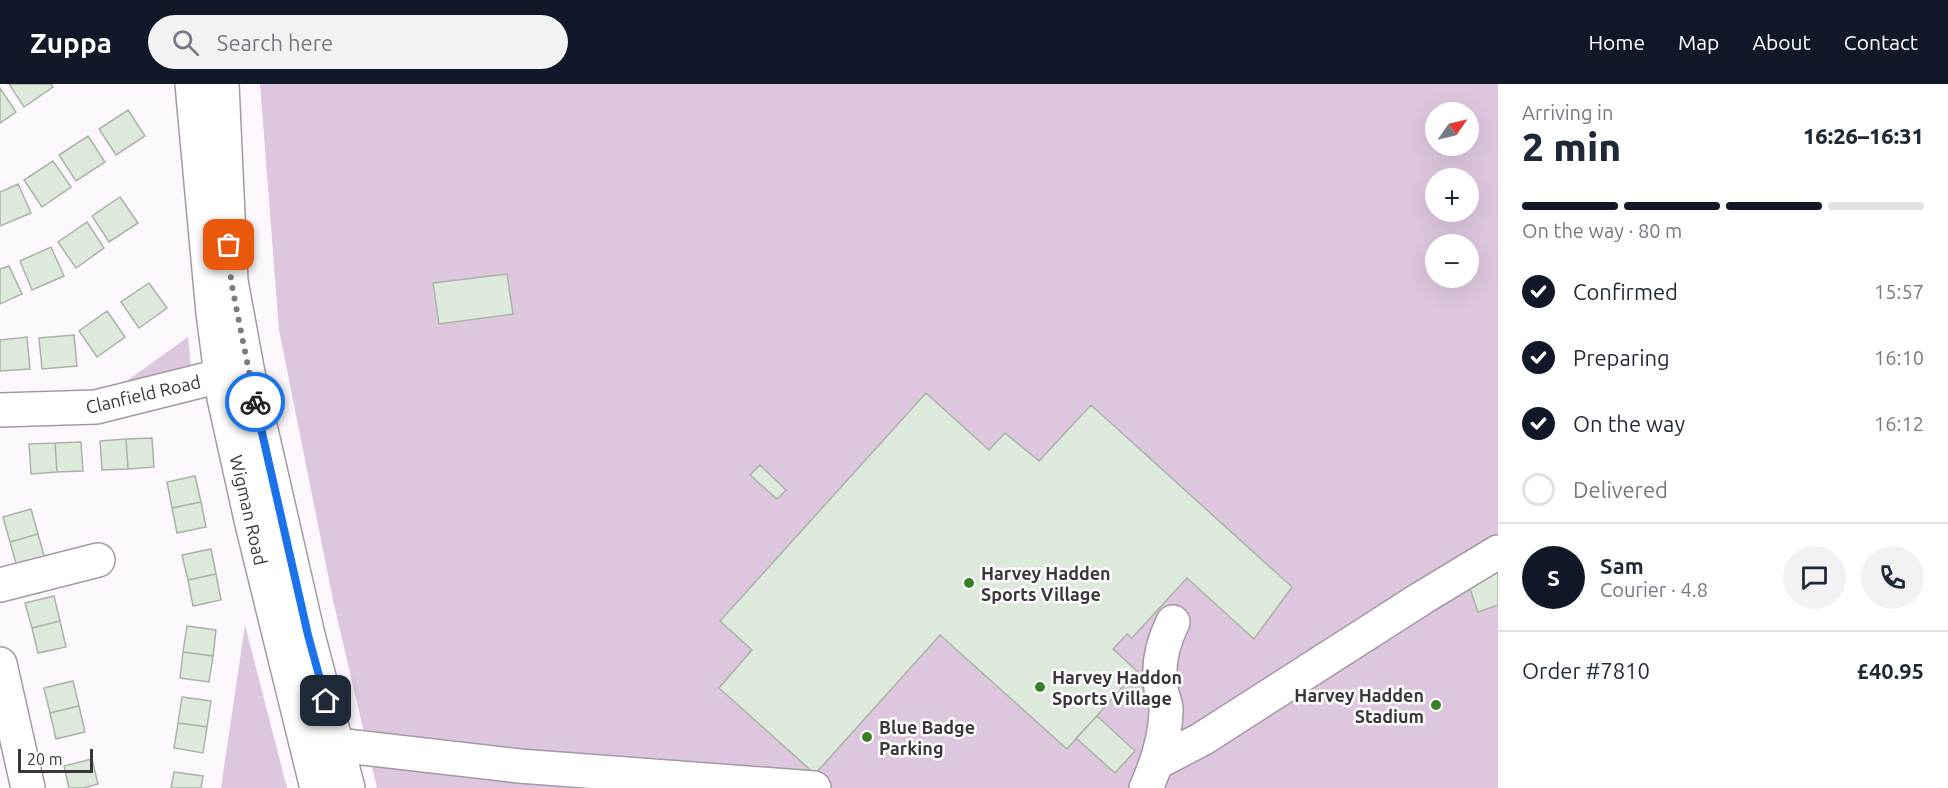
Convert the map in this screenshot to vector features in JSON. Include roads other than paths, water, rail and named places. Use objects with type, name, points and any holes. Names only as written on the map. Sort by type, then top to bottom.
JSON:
[{"type":"street","name":"Wigman Road","points":[[192,84],[213,313],[234,373],[308,635],[323,749],[317,788]]},
{"type":"street","name":"Wigman Road","points":[[222,84],[234,373]]},
{"type":"street","name":"Clanfield Road","points":[[0,410],[96,407],[234,373]]},
{"type":"street","points":[[1152,775],[1202,739],[1498,552]]},
{"type":"street","points":[[0,585],[98,560]]},
{"type":"street","points":[[1152,775],[1167,709],[1162,693],[1160,660],[1162,647],[1173,622]]},
{"type":"street","points":[[0,664],[28,788]]},
{"type":"street","name":"Wigman Road","points":[[323,749],[348,788]]},
{"type":"street","points":[[323,749],[814,788]]},
{"type":"place","name":"Harvey Hadden Sports Village","points":[[969,583]]},
{"type":"place","name":"Harvey Haddon Sports Village","points":[[1040,687]]},
{"type":"place","name":"Harvey Hadden Stadium","points":[[1436,705]]},
{"type":"place","name":"Blue Badge Parking","points":[[867,737]]}]
